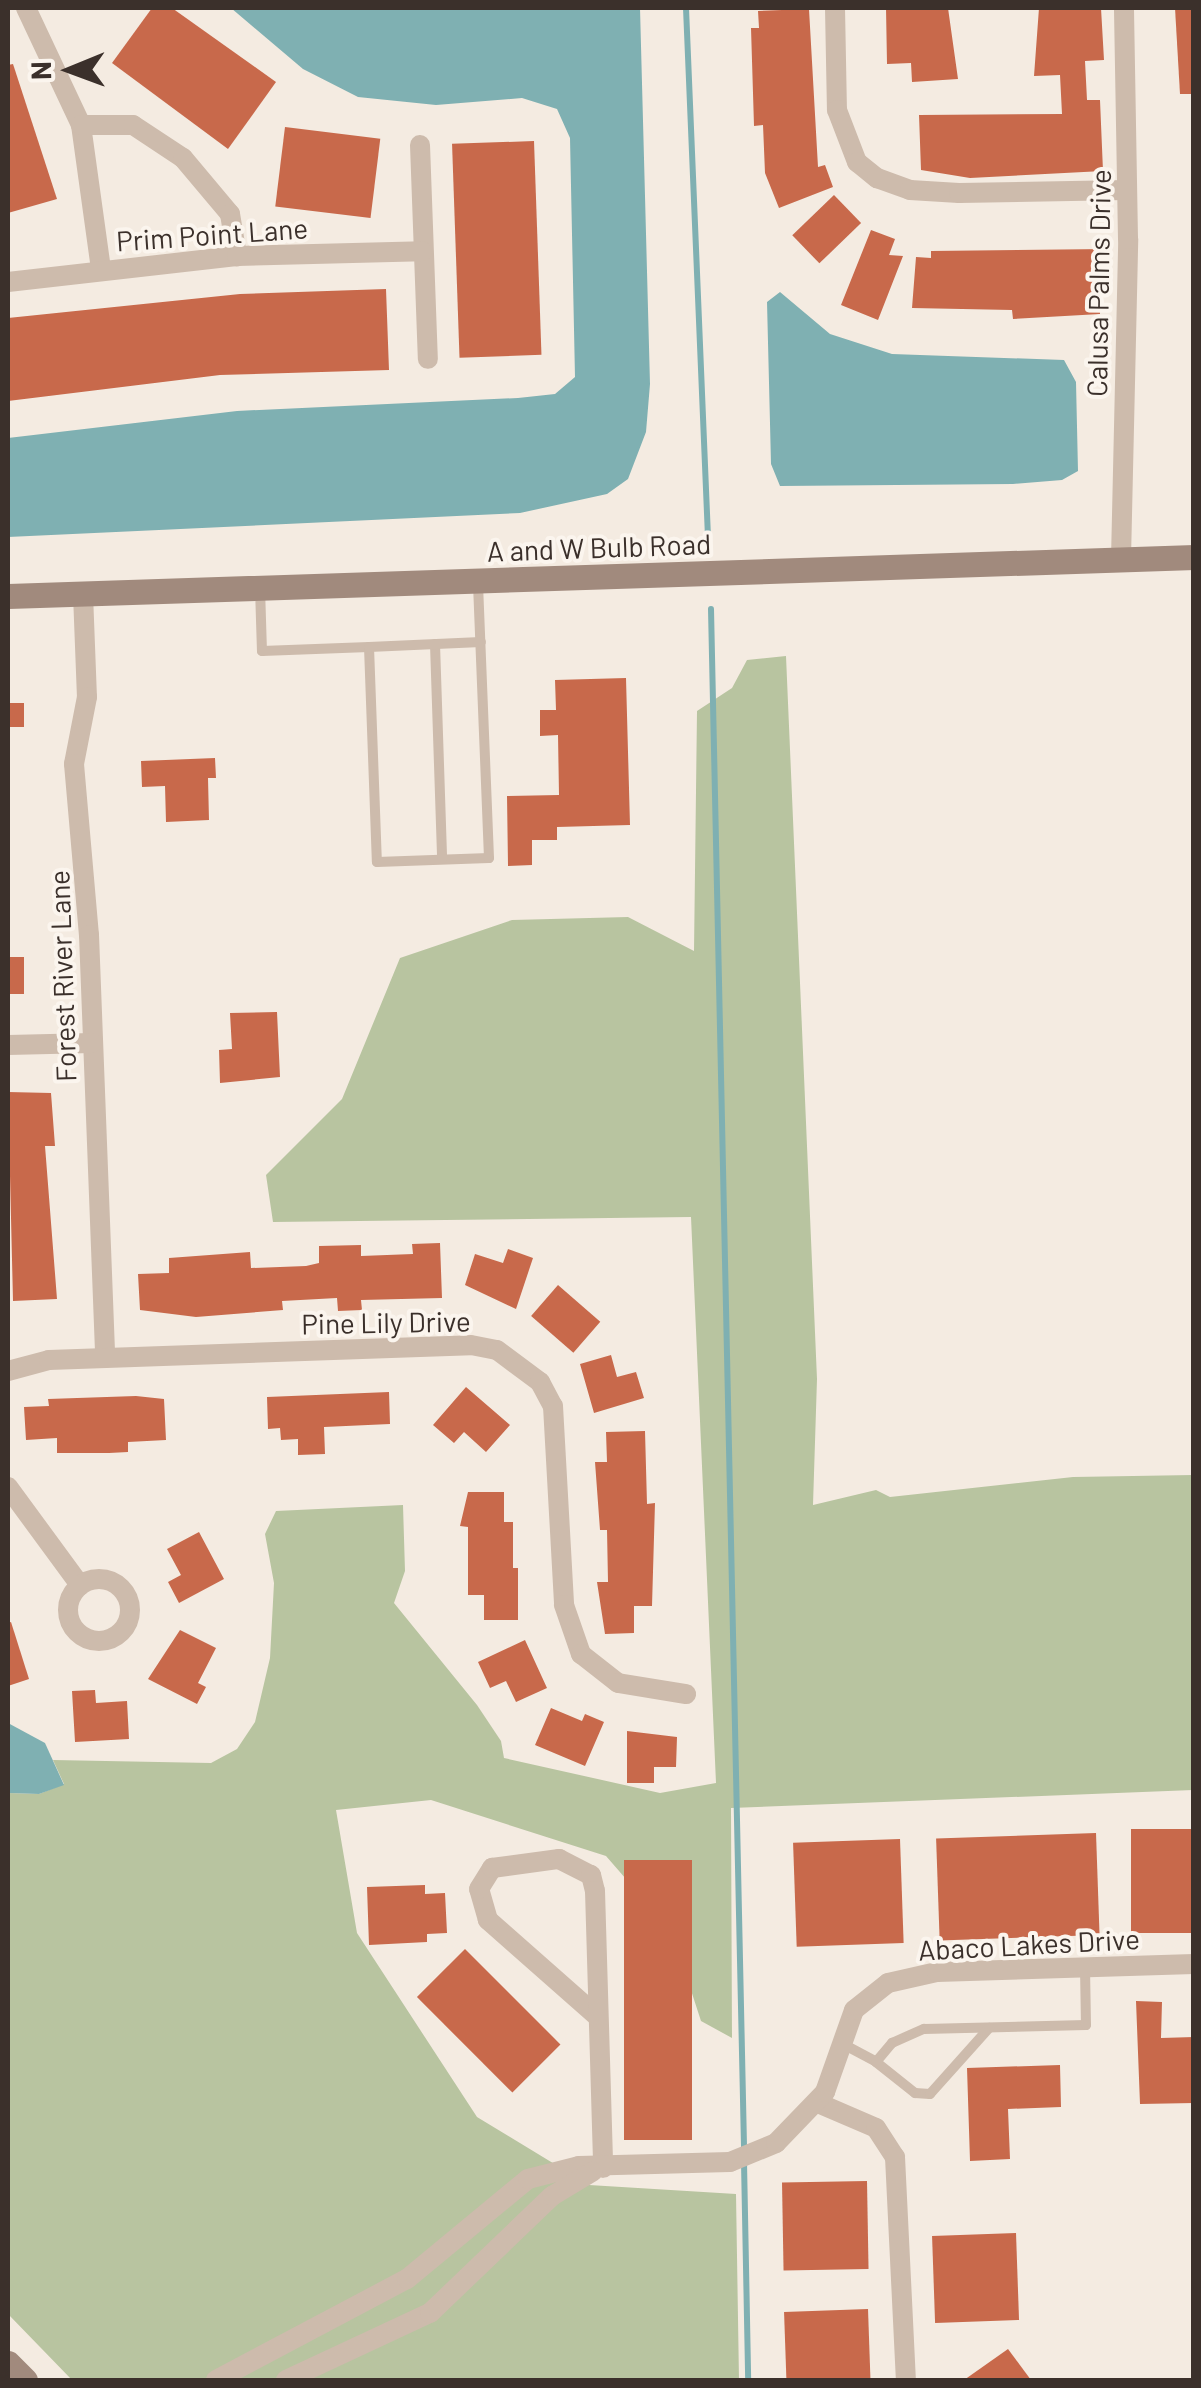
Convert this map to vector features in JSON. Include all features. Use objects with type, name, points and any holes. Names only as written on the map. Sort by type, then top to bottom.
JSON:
[{"type":"street","points":[[26,8],[81,125],[101,270]]},
{"type":"street","points":[[835,8],[837,110],[857,162],[877,178],[910,190],[958,193],[1127,190]]},
{"type":"street","name":"Calusa Palms Drive","points":[[1121,559],[1127,190],[1124,8]]},
{"type":"street","points":[[81,125],[133,125],[183,158],[230,214],[237,256]]},
{"type":"street","points":[[420,144],[428,359]]},
{"type":"street","name":"Prim Point Lane","points":[[8,282],[237,256],[422,251]]},
{"type":"street","name":"A and W Bulb Road","points":[[8,596],[1194,557]]},
{"type":"street","name":"Forest River Lane","points":[[83,594],[87,697],[74,764],[92,1043],[105,1358]]},
{"type":"street","points":[[8,1045],[92,1043]]},
{"type":"street","name":"Pine Lily Drive","points":[[8,1371],[50,1360],[471,1345],[521,1363],[540,1382],[558,1433],[569,1630],[581,1654],[618,1683],[686,1694]]},
{"type":"street","points":[[8,1486],[80,1585]]},
{"type":"street","points":[[598,2018],[488,1920],[480,1889],[492,1868],[560,1858],[591,1875],[598,2018],[603,2168]]},
{"type":"street","name":"Abaco Lakes Drive","points":[[216,2380],[406,2279],[528,2179],[579,2166],[730,2162],[776,2144],[818,2103],[854,2010],[888,1983],[937,1972],[1194,1964]]},
{"type":"street","points":[[818,2103],[876,2128],[896,2157],[906,2380]]},
{"type":"street","name":"Abaco Lakes Drive","points":[[286,2380],[405,2330],[454,2295],[552,2196],[603,2168]]},
{"type":"street","points":[[8,2364],[24,2380]]},
{"type":"lane","points":[[369,646],[378,862],[489,858],[478,582]]},
{"type":"lane","points":[[260,588],[262,651],[481,642]]},
{"type":"lane","points":[[436,644],[442,858]]},
{"type":"lane","points":[[876,2062],[908,2033],[1086,2025],[1085,1968]]},
{"type":"lane","points":[[840,2043],[876,2062],[915,2093],[930,2094],[989,2028]]},
{"type":"green space","points":[[786,656],[817,1379],[813,1505],[876,1490],[890,1497],[1073,1477],[1193,1475],[1193,1790],[731,1808],[732,2038],[701,2021],[672,1932],[606,1856],[431,1800],[336,1810],[357,1933],[477,2117],[589,2185],[736,2194],[739,2380],[72,2380],[8,2314],[8,1793],[39,1794],[64,1784],[53,1760],[211,1763],[237,1749],[255,1722],[270,1658],[274,1583],[265,1534],[276,1511],[403,1505],[405,1571],[394,1603],[477,1705],[501,1741],[504,1758],[660,1793],[716,1783],[691,1217],[273,1222],[266,1175],[342,1099],[400,958],[512,920],[628,917],[694,951],[697,711],[732,688],[747,660]]},
{"type":"water","points":[[231,8],[640,8],[650,384],[646,432],[628,479],[607,494],[520,513],[8,537],[8,438],[237,411],[518,398],[555,394],[575,377],[570,138],[557,109],[522,98],[436,105],[358,97],[303,69]]},
{"type":"water","points":[[780,292],[830,334],[892,354],[1064,360],[1076,382],[1078,471],[1062,480],[1013,484],[780,486],[771,464],[767,302]]},
{"type":"water","points":[[8,1723],[45,1743],[64,1785],[39,1794],[8,1793]]},
{"type":"building","points":[[152,8],[172,8],[276,82],[228,149],[112,63]]},
{"type":"building","points":[[886,8],[948,8],[958,79],[912,82],[911,63],[887,64]]},
{"type":"building","points":[[1039,8],[1101,8],[1104,60],[1085,61],[1087,100],[1100,100],[1103,171],[970,178],[921,170],[919,115],[1062,114],[1060,75],[1034,76]]},
{"type":"building","points":[[1175,8],[1194,8],[1194,94],[1180,94]]},
{"type":"building","points":[[809,9],[818,167],[825,165],[833,187],[779,208],[765,173],[763,125],[754,126],[751,28],[759,28],[758,11]]},
{"type":"building","points":[[13,64],[57,199],[8,213],[8,65]]},
{"type":"building","points":[[285,127],[380,139],[371,218],[275,206]]},
{"type":"building","points":[[534,141],[541,355],[460,358],[452,144]]},
{"type":"building","points":[[834,195],[861,223],[819,263],[792,235]]},
{"type":"building","points":[[871,230],[895,239],[889,255],[903,256],[878,320],[841,305]]},
{"type":"building","points":[[1107,249],[1108,268],[1099,269],[1100,314],[1013,319],[1012,310],[912,308],[916,257],[931,258],[931,251]]},
{"type":"building","points":[[386,289],[389,370],[220,375],[8,401],[8,318],[240,294]]},
{"type":"building","points":[[626,678],[630,825],[557,827],[557,840],[532,840],[532,865],[508,866],[507,796],[559,795],[558,735],[540,736],[540,710],[556,710],[555,680]]},
{"type":"building","points":[[8,703],[24,703],[24,727],[8,727]]},
{"type":"building","points":[[215,758],[216,778],[208,778],[209,820],[166,822],[165,786],[142,787],[141,761]]},
{"type":"building","points":[[8,957],[24,957],[24,994],[8,994]]},
{"type":"building","points":[[277,1012],[280,1077],[220,1083],[219,1050],[232,1049],[230,1013]]},
{"type":"building","points":[[8,1092],[51,1093],[55,1146],[45,1146],[57,1299],[13,1301]]},
{"type":"building","points":[[440,1243],[442,1298],[361,1300],[362,1310],[338,1311],[337,1298],[282,1301],[283,1310],[196,1317],[140,1310],[138,1274],[169,1273],[169,1258],[250,1252],[251,1268],[306,1266],[319,1263],[319,1246],[361,1245],[361,1256],[413,1254],[412,1244]]},
{"type":"building","points":[[508,1249],[533,1258],[516,1309],[465,1285],[475,1254],[503,1263]]},
{"type":"building","points":[[558,1285],[600,1322],[573,1353],[531,1316]]},
{"type":"building","points":[[611,1355],[617,1377],[636,1372],[644,1398],[594,1413],[580,1364]]},
{"type":"building","points":[[466,1387],[510,1425],[486,1452],[464,1432],[454,1443],[433,1425]]},
{"type":"building","points":[[389,1392],[390,1424],[324,1427],[325,1454],[298,1455],[298,1439],[281,1440],[280,1428],[268,1429],[267,1397]]},
{"type":"building","points":[[48,1399],[164,1399],[166,1440],[128,1442],[128,1452],[57,1453],[57,1438],[26,1440],[24,1407],[49,1406]]},
{"type":"building","points":[[645,1431],[647,1504],[655,1503],[652,1606],[634,1606],[634,1633],[605,1634],[597,1582],[608,1582],[607,1530],[600,1530],[595,1462],[607,1462],[606,1432]]},
{"type":"building","points":[[468,1492],[504,1492],[504,1522],[513,1522],[518,1620],[484,1620],[484,1595],[468,1595],[468,1527],[460,1526]]},
{"type":"building","points":[[199,1532],[224,1579],[179,1603],[168,1582],[181,1575],[167,1549]]},
{"type":"building","points":[[11,1622],[29,1679],[8,1686],[8,1623]]},
{"type":"building","points":[[180,1630],[216,1648],[198,1683],[206,1687],[197,1704],[148,1679]]},
{"type":"building","points":[[525,1640],[547,1688],[516,1702],[506,1681],[490,1688],[478,1662]]},
{"type":"building","points":[[95,1690],[96,1703],[127,1701],[129,1739],[75,1742],[72,1691]]},
{"type":"building","points":[[551,1708],[582,1721],[585,1714],[604,1722],[585,1766],[535,1745]]},
{"type":"building","points":[[627,1731],[677,1737],[676,1767],[654,1767],[654,1783],[627,1783]]},
{"type":"building","points":[[1131,1829],[1194,1829],[1194,1933],[1131,1933]]},
{"type":"building","points":[[1096,1833],[1100,1935],[940,1941],[936,1839]]},
{"type":"building","points":[[900,1839],[904,1943],[797,1947],[793,1843]]},
{"type":"building","points":[[624,1860],[692,1860],[692,2140],[624,2140]]},
{"type":"building","points":[[425,1885],[425,1894],[445,1893],[447,1933],[427,1934],[427,1942],[369,1945],[367,1887]]},
{"type":"building","points":[[465,1949],[560,2044],[512,2093],[417,1997]]},
{"type":"building","points":[[1136,2001],[1162,2002],[1161,2038],[1194,2037],[1194,2103],[1140,2104]]},
{"type":"building","points":[[1060,2065],[1061,2107],[1008,2109],[1010,2159],[970,2161],[967,2068]]},
{"type":"building","points":[[867,2181],[869,2269],[784,2270],[782,2182]]},
{"type":"building","points":[[1016,2233],[1019,2320],[935,2323],[932,2236]]},
{"type":"building","points":[[868,2309],[870,2380],[786,2380],[784,2312]]},
{"type":"building","points":[[1008,2349],[1031,2380],[964,2380]]},
{"type":"waterway","points":[[686,8],[708,537]]},
{"type":"waterway","points":[[711,609],[744,2149]]},
{"type":"waterway","points":[[744,2162],[748,2380]]}]
